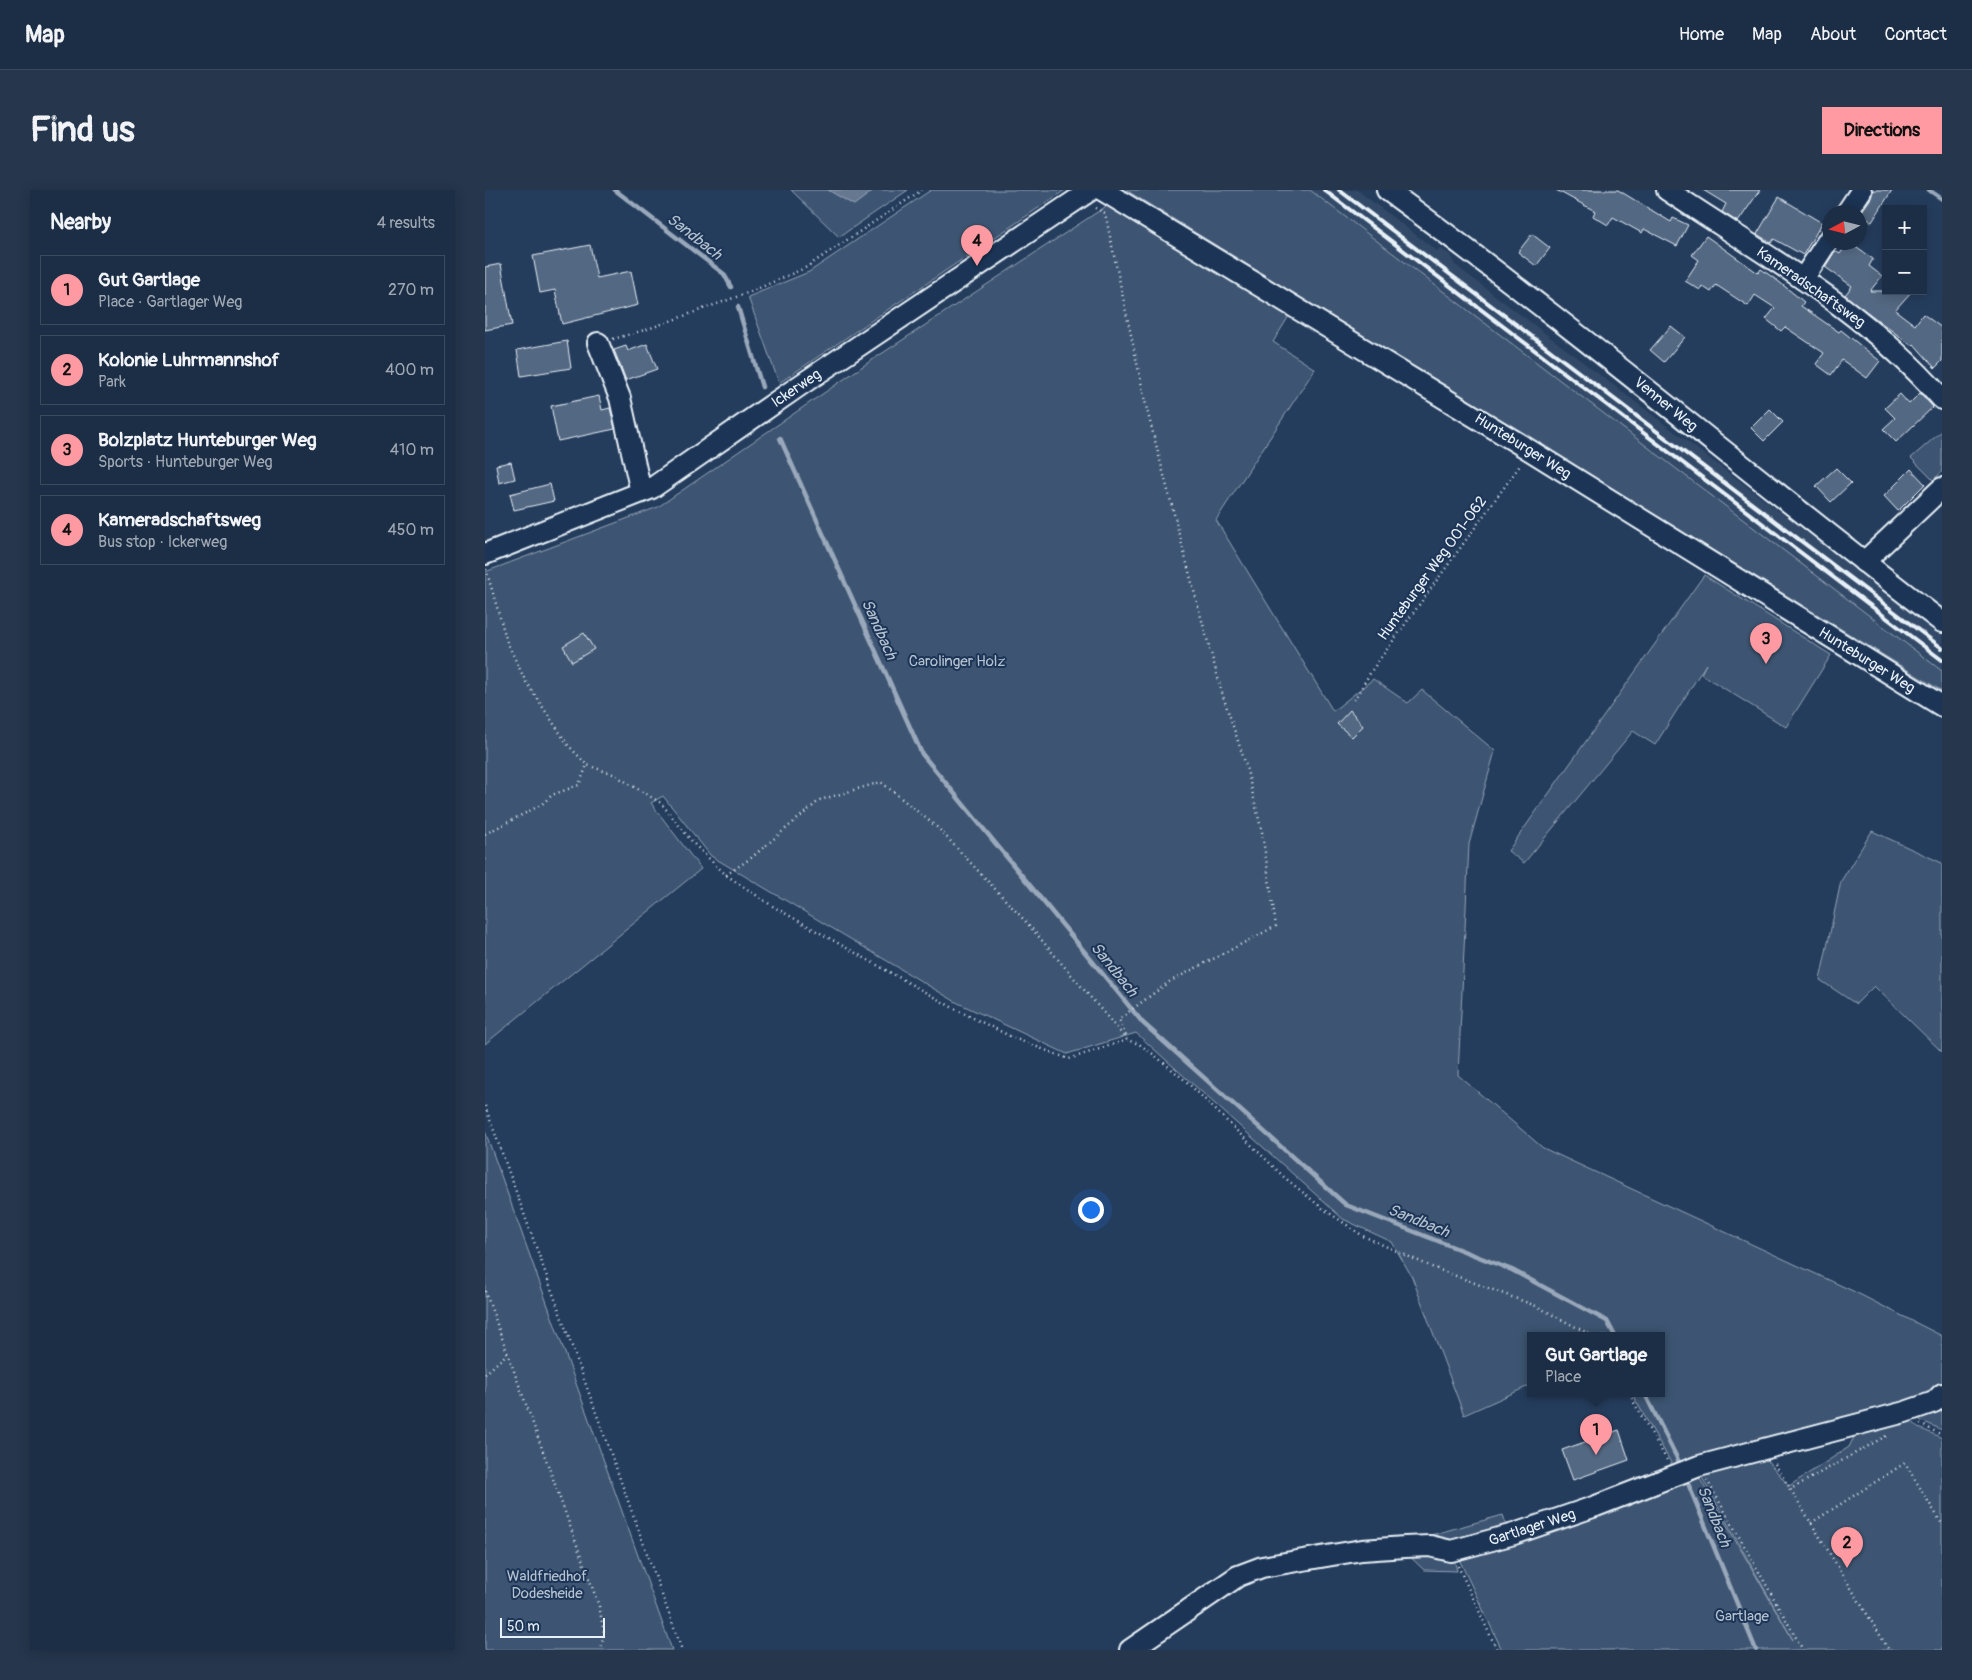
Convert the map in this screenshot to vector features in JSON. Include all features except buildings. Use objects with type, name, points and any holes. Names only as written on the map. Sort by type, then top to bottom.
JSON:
[{"type":"street","name":"Venner Weg","points":[[1387,190],[1476,254],[1863,562],[1942,622]]},
{"type":"street","name":"Kameradschaftsweg","points":[[1667,190],[1857,316],[1913,366],[1942,399]]},
{"type":"street","points":[[1852,205],[1861,191]]},
{"type":"street","name":"Hunteburger Weg","points":[[1095,196],[1531,451],[1942,706]]},
{"type":"street","name":"Ickerweg","points":[[485,554],[652,488],[799,386],[1095,196]]},
{"type":"street","points":[[1803,279],[1822,250]]},
{"type":"street","points":[[598,343],[620,398],[641,492]]},
{"type":"street","points":[[1863,562],[1942,488]]},
{"type":"street","name":"Gartlager Weg","points":[[1129,1650],[1238,1576],[1262,1567],[1371,1550],[1430,1546],[1451,1551],[1514,1534],[1595,1506],[1689,1469],[1905,1412],[1934,1402],[1942,1394]]},
{"type":"path","points":[[598,343],[648,329],[750,292],[805,268],[922,190]]},
{"type":"path","points":[[1095,196],[1105,213],[1147,410],[1199,610],[1223,696],[1245,762],[1260,823],[1276,926],[1169,982],[1119,1019],[1127,1040]]},
{"type":"path","name":"Hunteburger Weg 001-062","points":[[1354,700],[1372,670],[1531,451]]},
{"type":"path","points":[[485,564],[507,642],[526,682],[568,745],[587,765],[613,774],[661,804],[694,844],[726,875],[774,907],[955,1009],[1016,1039],[1069,1060],[1127,1040]]},
{"type":"path","points":[[485,834],[541,805],[552,795],[579,785],[587,765]]},
{"type":"path","points":[[726,875],[751,858],[820,800],[881,782],[939,828],[1027,923],[1127,1040],[1139,1044],[1186,1081],[1284,1177],[1322,1208],[1363,1236],[1432,1267],[1536,1306],[1585,1332]]},
{"type":"path","points":[[485,1106],[682,1650]]},
{"type":"path","points":[[485,1292],[599,1606],[604,1633],[601,1650]]},
{"type":"path","points":[[485,1374],[507,1354]]},
{"type":"path","points":[[1631,1397],[1689,1469],[1803,1650]]},
{"type":"path","points":[[1789,1490],[1891,1433]]},
{"type":"path","points":[[1769,1448],[1778,1471],[1789,1490],[1889,1650]]},
{"type":"path","points":[[1811,1523],[1905,1463],[1942,1524]]},
{"type":"path","points":[[1451,1551],[1497,1650]]},
{"type":"shaded area","points":[[828,190],[874,190],[854,205]]},
{"type":"shaded area","points":[[1310,190],[1357,190],[1437,251],[1440,248],[1449,254],[1455,265],[1942,635],[1942,671]]},
{"type":"green space","points":[[791,190],[908,190],[839,237]]},
{"type":"green space","points":[[931,190],[1065,190],[779,383],[748,297],[809,272]]},
{"type":"green space","points":[[1126,190],[1310,190],[1942,671],[1942,691]]},
{"type":"green space","name":"Carolinger Holz","points":[[1108,205],[1292,311],[1273,342],[1315,369],[1216,520],[1333,711],[1373,679],[1408,703],[1422,690],[1495,751],[1469,844],[1458,1075],[1543,1148],[1855,1292],[1942,1336],[1942,1386],[1928,1396],[1674,1468],[1634,1397],[1665,1397],[1665,1332],[1527,1332],[1527,1387],[1464,1415],[1412,1277],[1392,1242],[1343,1219],[1136,1033],[1067,1054],[956,1002],[711,856],[663,796],[651,803],[701,869],[485,1044],[485,572],[658,507],[866,364]]},
{"type":"green space","points":[[1942,431],[1942,472],[1933,480],[1911,458]]},
{"type":"green space","points":[[1704,575],[1831,655],[1786,727],[1701,674],[1706,664],[1655,745],[1633,731],[1524,863],[1508,851]]},
{"type":"green space","points":[[1872,831],[1942,863],[1942,1052],[1874,986],[1856,1004],[1820,980],[1841,881]]},
{"type":"green space","name":"Waldfriedhof Dodesheide","points":[[485,1131],[672,1650],[485,1650]]},
{"type":"green space","points":[[1942,1400],[1942,1430],[1920,1420],[1918,1414]]},
{"type":"green space","name":"Gartlage","points":[[1909,1419],[1919,1428],[1942,1438],[1942,1650],[1502,1650],[1457,1555],[1696,1472],[1793,1640],[1697,1469],[1761,1453],[1789,1486],[1849,1447],[1856,1433]]},
{"type":"green space","points":[[1503,1515],[1509,1533],[1451,1546],[1457,1571],[1424,1570],[1403,1550],[1402,1543]]},
{"type":"waterway","name":"Sandbach","points":[[615,190],[724,274],[731,287]]},
{"type":"waterway","points":[[1929,190],[1942,199]]},
{"type":"waterway","name":"Sandbach","points":[[738,307],[762,387]]},
{"type":"waterway","name":"Sandbach","points":[[780,438],[922,754],[1143,1023],[1346,1205],[1512,1270],[1607,1321],[1613,1332]]},
{"type":"waterway","name":"Sandbach","points":[[1646,1397],[1681,1466]]},
{"type":"waterway","name":"Sandbach","points":[[1685,1476],[1756,1650]]},
{"type":"railway","points":[[1324,190],[1942,660]]},
{"type":"railway","points":[[1339,190],[1942,648]]},
{"type":"place","name":"Kameradschaftsweg","points":[[977,266]]},
{"type":"place","name":"Bolzplatz Hunteburger Weg","points":[[1766,664]]},
{"type":"place","name":"Gut Gartlage","points":[[1596,1455]]},
{"type":"place","name":"Kolonie Luhrmannshof","points":[[1847,1568]]}]
